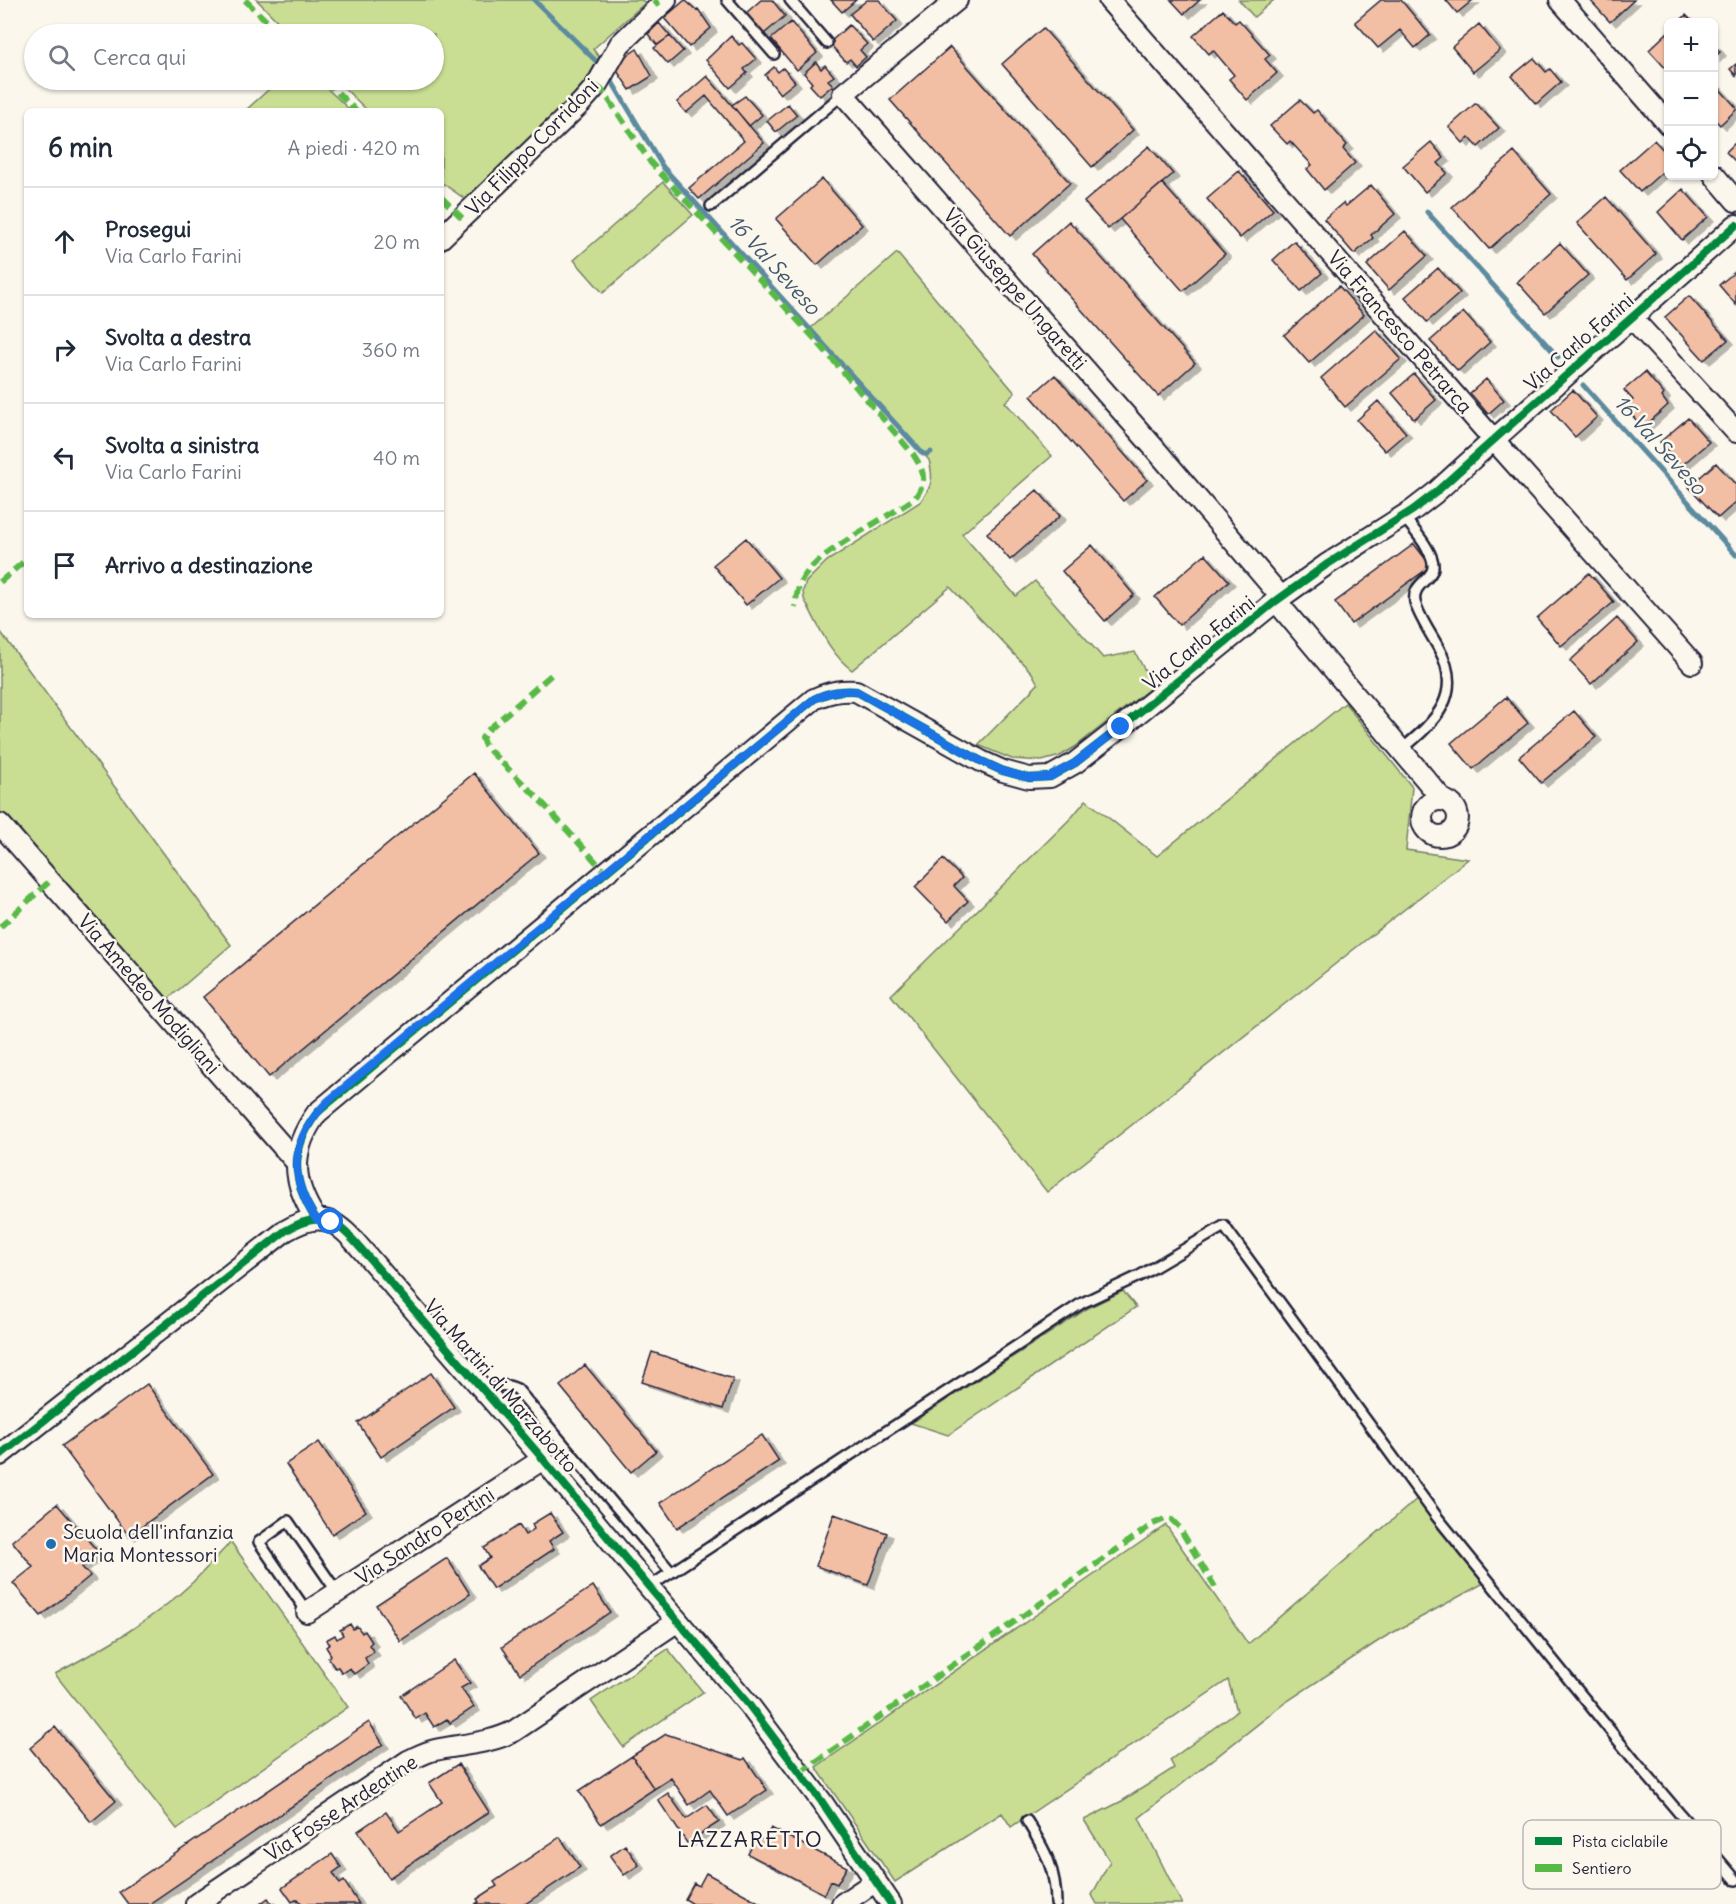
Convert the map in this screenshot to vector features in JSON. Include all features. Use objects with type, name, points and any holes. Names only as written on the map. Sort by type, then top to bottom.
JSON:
[{"type":"street","name":"Via Filippo Corridoni","points":[[444,235],[581,103],[596,86],[620,44],[666,0]]},
{"type":"street","points":[[843,94],[957,0]]},
{"type":"street","name":"Via Francesco Petrarca","points":[[1109,0],[1493,440],[1692,663]]},
{"type":"street","points":[[1560,0],[1664,119]]},
{"type":"street","name":"Via Giuseppe Ungaretti","points":[[843,94],[1156,450],[1443,800]]},
{"type":"street","points":[[1717,180],[1736,201]]},
{"type":"street","name":"Via Carlo Farini","points":[[316,1219],[300,1191],[297,1177],[298,1148],[308,1124],[328,1101],[814,699],[828,692],[856,691],[1003,771],[1029,778],[1050,777],[1075,763],[1278,599],[1435,493],[1570,370],[1736,225]]},
{"type":"street","points":[[1632,318],[1736,432]]},
{"type":"street","name":"Via Giuseppe Ungaretti","points":[[1416,768],[1424,808]]},
{"type":"street","points":[[1443,800],[1454,806],[1457,811],[1457,823],[1450,833],[1438,836],[1427,831],[1422,820],[1424,808],[1432,801],[1443,800]]},
{"type":"street","name":"Via Amedeo Modigliani","points":[[0,824],[297,1163]]},
{"type":"street","points":[[0,1455],[285,1231],[298,1223],[316,1219]]},
{"type":"street","name":"Via Martiri di Marzabotto","points":[[316,1219],[331,1222],[353,1239],[543,1459],[749,1705],[789,1757],[891,1904]]},
{"type":"street","name":"Via Sandro Pertini","points":[[307,1612],[543,1459]]},
{"type":"street","name":"Via Fosse Ardeatine","points":[[196,1904],[408,1761],[434,1750],[484,1743],[514,1731],[678,1621]]},
{"type":"street","points":[[842,1904],[876,1881]]},
{"type":"lane","points":[[728,0],[774,54]]},
{"type":"lane","points":[[790,0],[827,43]]},
{"type":"lane","points":[[711,206],[843,94]]},
{"type":"lane","points":[[1401,750],[1431,723],[1443,705],[1450,682],[1442,655],[1427,629],[1415,600],[1419,585],[1432,571],[1433,561],[1428,549],[1403,516]]},
{"type":"lane","points":[[649,1587],[1082,1303],[1141,1275],[1224,1226],[1437,1517],[1685,1820]]},
{"type":"lane","points":[[483,1391],[496,1385],[509,1385],[517,1389],[672,1572]]},
{"type":"lane","points":[[307,1612],[258,1542],[288,1521],[337,1593]]},
{"type":"lane","points":[[1028,1821],[1047,1853],[1053,1869],[1056,1904]]},
{"type":"lane","points":[[1721,1862],[1736,1880]]},
{"type":"green space","points":[[257,0],[642,0],[645,3],[593,49],[599,57],[581,90],[468,201],[444,184],[444,108],[365,108],[346,90],[444,90],[444,24],[280,24]]},
{"type":"green space","points":[[1239,0],[1274,0],[1254,17]]},
{"type":"green space","points":[[268,90],[329,90],[348,108],[248,108]]},
{"type":"green space","points":[[663,182],[693,215],[603,293],[574,260]]},
{"type":"green space","points":[[897,253],[1015,393],[1005,402],[1052,456],[962,534],[1016,596],[1035,581],[1103,658],[1135,652],[1153,686],[1075,747],[1060,756],[1042,761],[1012,759],[978,745],[1038,684],[1032,673],[950,587],[852,670],[836,655],[804,599],[803,591],[806,582],[827,561],[920,502],[931,482],[929,460],[811,328]]},
{"type":"green space","points":[[0,631],[231,945],[168,999],[49,872],[0,815]]},
{"type":"green space","points":[[1345,703],[1412,787],[1406,850],[1468,859],[1047,1192],[891,995],[1072,817],[1086,800],[1157,856]]},
{"type":"green space","points":[[1123,1291],[1136,1307],[948,1435],[911,1423],[1088,1308]]},
{"type":"green space","points":[[1419,1497],[1484,1583],[1383,1638],[1286,1702],[1139,1818],[1182,1904],[1097,1904],[1092,1895],[1110,1861],[1084,1820],[1122,1801],[1174,1768],[1170,1760],[1237,1711],[1228,1680],[1011,1827],[1002,1813],[895,1882],[816,1767],[1166,1525],[1248,1644]]},
{"type":"green space","points":[[231,1542],[348,1707],[177,1829],[55,1674],[109,1643],[161,1609],[193,1582]]},
{"type":"green space","points":[[668,1649],[703,1692],[623,1747],[591,1701]]},
{"type":"building","points":[[685,0],[696,10],[698,9],[711,28],[689,47],[664,18]]},
{"type":"building","points":[[761,0],[772,0],[785,16],[764,34],[746,13]]},
{"type":"building","points":[[831,0],[856,0],[842,12]]},
{"type":"building","points":[[867,0],[879,0],[897,21],[873,42],[850,14]]},
{"type":"building","points":[[1171,0],[1200,0],[1184,14]]},
{"type":"building","points":[[1381,0],[1401,0],[1430,35],[1415,48],[1400,30],[1378,48],[1355,22]]},
{"type":"building","points":[[1446,0],[1473,0],[1457,13]]},
{"type":"building","points":[[1590,0],[1634,0],[1610,22]]},
{"type":"building","points":[[1223,10],[1235,23],[1239,20],[1270,55],[1265,59],[1277,73],[1247,100],[1229,79],[1234,75],[1213,50],[1209,54],[1193,36]]},
{"type":"building","points":[[791,22],[817,53],[797,70],[771,39]]},
{"type":"building","points":[[659,23],[670,36],[657,45],[648,34]]},
{"type":"building","points":[[1479,24],[1500,50],[1473,72],[1452,47]]},
{"type":"building","points":[[849,25],[867,44],[860,50],[866,57],[856,66],[850,59],[846,62],[829,43]]},
{"type":"building","points":[[1043,28],[1133,130],[1092,167],[1002,64]]},
{"type":"building","points":[[670,36],[683,51],[668,64],[654,48]]},
{"type":"building","points":[[731,36],[739,45],[742,43],[756,59],[744,69],[747,73],[730,88],[706,60]]},
{"type":"building","points":[[1664,36],[1664,67],[1649,50]]},
{"type":"building","points":[[950,47],[1070,183],[1010,236],[890,100]]},
{"type":"building","points":[[637,49],[652,76],[630,90],[613,65]]},
{"type":"building","points":[[1534,58],[1546,72],[1550,69],[1561,82],[1536,104],[1512,76]]},
{"type":"building","points":[[816,62],[821,69],[825,65],[834,76],[828,80],[833,85],[820,96],[810,85],[812,83],[804,73]]},
{"type":"building","points":[[1736,64],[1736,76],[1730,69]]},
{"type":"building","points":[[774,67],[778,72],[783,68],[795,82],[780,94],[765,75]]},
{"type":"building","points":[[707,76],[764,143],[699,199],[689,188],[744,141],[706,96],[686,113],[677,102]]},
{"type":"building","points":[[1718,87],[1736,107],[1736,110],[1720,125],[1718,123]]},
{"type":"building","points":[[745,96],[762,115],[749,126],[732,105]]},
{"type":"building","points":[[1300,100],[1313,113],[1317,110],[1347,145],[1343,149],[1355,163],[1324,190],[1307,169],[1312,165],[1290,141],[1287,144],[1270,126]]},
{"type":"building","points":[[1476,103],[1499,128],[1478,147],[1469,137],[1463,143],[1449,127]]},
{"type":"building","points":[[788,104],[797,115],[776,132],[767,121]]},
{"type":"building","points":[[1654,140],[1664,151],[1664,171],[1640,192],[1620,170]]},
{"type":"building","points":[[1431,142],[1444,158],[1438,163],[1447,173],[1425,192],[1403,166]]},
{"type":"building","points":[[1736,142],[1736,162],[1726,152]]},
{"type":"building","points":[[1149,146],[1173,174],[1108,229],[1084,202]]},
{"type":"building","points":[[1514,152],[1551,194],[1489,249],[1452,207]]},
{"type":"building","points":[[1239,171],[1273,210],[1240,238],[1207,199]]},
{"type":"building","points":[[822,179],[862,225],[817,265],[776,219]]},
{"type":"building","points":[[1162,183],[1225,254],[1183,291],[1120,219]]},
{"type":"building","points":[[1371,185],[1395,214],[1371,235],[1373,238],[1354,254],[1324,219],[1343,203],[1346,206]]},
{"type":"building","points":[[1683,189],[1708,217],[1682,240],[1658,212]]},
{"type":"building","points":[[1606,197],[1656,254],[1627,280],[1577,223]]},
{"type":"building","points":[[1069,221],[1195,363],[1158,396],[1032,254]]},
{"type":"building","points":[[1405,231],[1427,256],[1389,290],[1367,265]]},
{"type":"building","points":[[1294,241],[1322,273],[1301,291],[1273,260]]},
{"type":"building","points":[[1560,243],[1588,275],[1545,313],[1517,282]]},
{"type":"building","points":[[1438,268],[1460,293],[1427,322],[1405,297]]},
{"type":"building","points":[[1736,271],[1736,305],[1719,285]]},
{"type":"building","points":[[1339,286],[1364,315],[1309,363],[1284,335]]},
{"type":"building","points":[[1689,296],[1728,340],[1704,360],[1665,317]]},
{"type":"building","points":[[1463,312],[1490,342],[1458,371],[1430,341]]},
{"type":"building","points":[[1376,330],[1401,359],[1345,407],[1321,378]]},
{"type":"building","points":[[1645,372],[1664,394],[1662,397],[1668,405],[1643,428],[1625,407],[1633,400],[1624,390]]},
{"type":"building","points":[[1414,374],[1436,400],[1414,419],[1392,393]]},
{"type":"building","points":[[1055,375],[1147,480],[1123,501],[1031,396]]},
{"type":"building","points":[[1486,379],[1504,400],[1488,414],[1470,393]]},
{"type":"building","points":[[1573,390],[1597,417],[1575,437],[1551,410]]},
{"type":"building","points":[[1378,401],[1406,433],[1385,451],[1357,420]]},
{"type":"building","points":[[1688,418],[1709,442],[1681,466],[1660,442]]},
{"type":"building","points":[[1716,463],[1736,485],[1736,502],[1718,518],[1689,487]]},
{"type":"building","points":[[1037,490],[1060,516],[1010,560],[987,533]]},
{"type":"building","points":[[746,538],[779,578],[746,605],[713,565]]},
{"type":"building","points":[[1414,544],[1431,566],[1351,624],[1335,602]]},
{"type":"building","points":[[1092,545],[1134,595],[1105,621],[1062,571]]},
{"type":"building","points":[[1205,554],[1229,581],[1179,625],[1155,597]]},
{"type":"building","points":[[1589,573],[1614,602],[1561,646],[1537,618]]},
{"type":"building","points":[[1617,618],[1638,642],[1591,684],[1570,661]]},
{"type":"building","points":[[1506,697],[1528,723],[1473,769],[1451,743]]},
{"type":"building","points":[[1574,711],[1596,737],[1541,783],[1519,757]]},
{"type":"building","points":[[474,773],[539,853],[269,1077],[203,997]]},
{"type":"building","points":[[943,859],[962,878],[954,886],[968,901],[948,921],[915,887]]},
{"type":"building","points":[[652,1352],[733,1379],[723,1409],[642,1382]]},
{"type":"building","points":[[585,1365],[656,1451],[631,1472],[560,1386]]},
{"type":"building","points":[[431,1373],[454,1407],[381,1457],[358,1423]]},
{"type":"building","points":[[147,1384],[213,1474],[129,1536],[62,1446]]},
{"type":"building","points":[[762,1435],[779,1461],[677,1528],[660,1503]]},
{"type":"building","points":[[319,1442],[366,1511],[332,1534],[286,1464]]},
{"type":"building","points":[[57,1504],[99,1553],[82,1567],[90,1576],[41,1616],[13,1583],[33,1567],[12,1541]]},
{"type":"building","points":[[550,1513],[563,1532],[549,1541],[554,1549],[493,1589],[478,1566],[490,1558],[484,1548],[519,1525],[525,1535],[534,1529],[532,1524]]},
{"type":"building","points":[[834,1514],[887,1533],[868,1585],[816,1566]]},
{"type":"building","points":[[447,1558],[470,1594],[400,1641],[376,1605]]},
{"type":"building","points":[[593,1586],[610,1612],[520,1674],[502,1647]]},
{"type":"building","points":[[350,1624],[353,1629],[357,1626],[362,1633],[365,1631],[372,1642],[369,1645],[374,1652],[365,1658],[368,1664],[354,1674],[350,1668],[342,1673],[338,1667],[335,1668],[328,1658],[331,1655],[326,1647],[330,1644],[326,1640],[335,1635],[337,1639],[343,1635],[340,1630]]},
{"type":"building","points":[[454,1660],[470,1683],[461,1688],[474,1707],[450,1723],[447,1719],[434,1727],[425,1713],[416,1719],[401,1696]]},
{"type":"building","points":[[369,1722],[383,1744],[149,1904],[128,1904],[119,1892]]},
{"type":"building","points":[[55,1727],[116,1801],[91,1822],[30,1748]]},
{"type":"building","points":[[666,1734],[743,1760],[745,1758],[767,1790],[728,1816],[710,1790],[689,1805],[671,1778],[654,1789],[632,1756]]},
{"type":"building","points":[[632,1756],[654,1789],[601,1824],[579,1791]]},
{"type":"building","points":[[458,1764],[489,1812],[389,1878],[358,1831],[386,1812],[399,1831],[442,1802],[429,1783]]},
{"type":"building","points":[[668,1793],[686,1819],[707,1805],[719,1822],[687,1843],[658,1800]]},
{"type":"building","points":[[771,1828],[847,1867],[837,1884],[830,1881],[824,1894],[748,1854],[757,1837],[764,1840]]},
{"type":"building","points":[[560,1837],[580,1867],[525,1904],[475,1904],[479,1902],[477,1899],[497,1886],[494,1882]]},
{"type":"building","points":[[625,1845],[639,1865],[624,1875],[610,1856]]},
{"type":"building","points":[[332,1854],[341,1867],[333,1873],[340,1884],[344,1881],[359,1904],[302,1904],[298,1899],[292,1902],[282,1888]]},
{"type":"building","points":[[706,1873],[762,1904],[693,1904],[685,1899],[694,1883],[699,1886]]},
{"type":"building","points":[[268,1898],[272,1904],[260,1904]]},
{"type":"waterway","name":"16 Val Seveso","points":[[534,0],[601,66]]},
{"type":"waterway","name":"16 Val Seveso","points":[[611,80],[663,167],[923,454],[931,452]]},
{"type":"waterway","name":"16 Val Seveso","points":[[1427,212],[1558,357]]},
{"type":"waterway","name":"16 Val Seveso","points":[[1583,385],[1736,555]]},
{"type":"marked path","points":[[245,0],[270,24]]},
{"type":"marked path","points":[[654,0],[659,6]]},
{"type":"marked path","points":[[596,86],[603,91],[651,163],[816,340],[913,454],[922,471],[922,486],[915,498],[834,549],[807,572],[800,584],[795,607]]},
{"type":"marked path","points":[[335,90],[353,108]]},
{"type":"marked path","points":[[444,200],[463,219]]},
{"type":"marked path","points":[[0,582],[24,562]]},
{"type":"marked path","points":[[551,675],[489,729],[482,738],[491,752],[538,798],[606,873]]},
{"type":"marked path","points":[[0,927],[50,881]]},
{"type":"marked path","points":[[800,1773],[1153,1524],[1165,1519],[1172,1520],[1179,1527],[1215,1587]]},
{"type":"cycle path","points":[[316,1219],[302,1192],[297,1166],[302,1140],[317,1113],[814,699],[835,692],[856,691],[1003,771],[1029,778],[1050,777],[1075,763],[1276,601],[1435,493],[1736,225]]},
{"type":"cycle path","points":[[0,1455],[285,1231],[310,1220],[320,1219],[337,1225],[363,1251],[543,1459],[749,1705],[822,1802],[891,1904]]},
{"type":"place","name":"Scuola dell'infanzia Maria Montessori","points":[[51,1544]]},
{"type":"district","name":"LAZZARETTO","points":[[750,1839]]},
{"type":"route","points":[[331,1222],[316,1219],[300,1191],[297,1177],[298,1148],[308,1124],[328,1101],[814,699],[828,692],[856,691],[981,761],[1003,771],[1029,778],[1050,777],[1075,763],[1121,727]]}]
